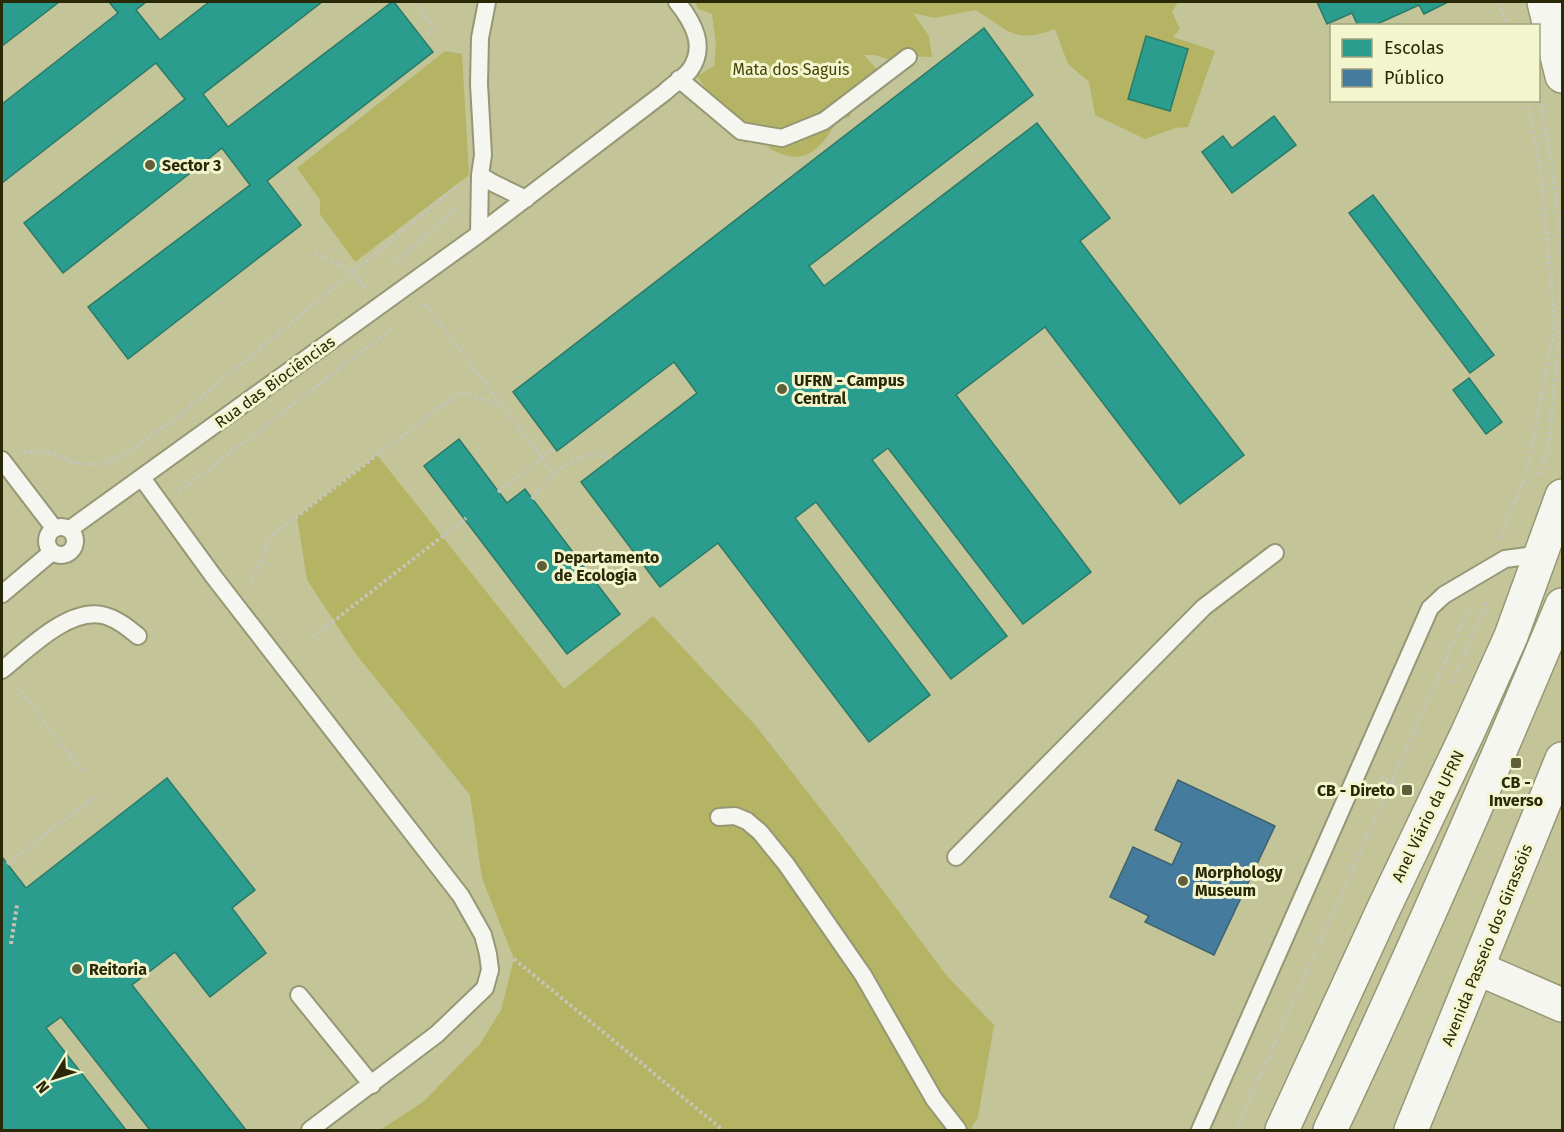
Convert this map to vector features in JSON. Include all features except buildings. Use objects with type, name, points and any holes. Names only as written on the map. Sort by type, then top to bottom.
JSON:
[{"type":"main road","points":[[1544,2],[1563,76]]},
{"type":"main road","name":"Anel Viário da UFRN","points":[[1282,1131],[1511,636],[1563,496]]},
{"type":"main road","points":[[1330,1131],[1467,831],[1563,605]]},
{"type":"main road","name":"Avenida Passeio dos Girassóis","points":[[1411,1131],[1562,763]]},
{"type":"main road","points":[[1477,968],[1563,1005]]},
{"type":"lane","points":[[479,234],[480,175],[483,155],[479,84],[480,38],[487,2]]},
{"type":"lane","name":"Rua das Biociências","points":[[62,529],[142,478],[479,234],[680,79],[689,70],[697,53],[697,34],[690,17],[677,2]]},
{"type":"lane","points":[[680,79],[741,131],[782,138],[824,121],[908,57]]},
{"type":"lane","points":[[480,175],[526,199]]},
{"type":"lane","points":[[3,462],[62,529],[75,536],[75,545],[70,553],[61,555],[52,552],[47,544],[48,535],[62,529]]},
{"type":"lane","points":[[142,478],[214,577],[461,896],[483,935],[490,970],[485,988],[437,1034],[310,1131]]},
{"type":"lane","points":[[2,594],[52,552]]},
{"type":"lane","points":[[956,857],[1204,607],[1275,553]]},
{"type":"lane","points":[[1200,1131],[1430,608],[1444,595],[1505,559],[1542,554]]},
{"type":"lane","points":[[6,674],[56,628],[78,615],[101,614],[117,620],[138,636]]},
{"type":"lane","points":[[719,817],[735,816],[747,821],[760,832],[786,864],[863,975],[934,1100],[958,1131]]},
{"type":"lane","points":[[299,995],[372,1085]]},
{"type":"path","points":[[415,2],[434,26],[426,36]]},
{"type":"path","points":[[1498,2],[1507,24]]},
{"type":"path","points":[[3,462],[30,451],[52,453],[71,462],[100,465],[134,449],[182,413],[352,271],[441,201],[469,176],[483,155]]},
{"type":"path","points":[[392,266],[453,212],[457,203]]},
{"type":"path","points":[[314,253],[352,271],[365,288]]},
{"type":"path","points":[[356,296],[374,281]]},
{"type":"path","points":[[416,310],[425,303],[554,474]]},
{"type":"path","points":[[176,494],[397,325]]},
{"type":"path","points":[[248,591],[270,537],[447,402],[462,392],[502,406]]},
{"type":"path","points":[[498,492],[554,448]]},
{"type":"path","points":[[532,499],[554,474],[587,454],[602,454],[611,459]]},
{"type":"path","points":[[313,637],[466,518]]},
{"type":"path","points":[[6,674],[83,772]]},
{"type":"path","points":[[7,864],[98,794]]},
{"type":"path","points":[[11,944],[17,905]]},
{"type":"path","points":[[514,959],[723,1131]]},
{"type":"green space","name":"Mata dos Saguis","points":[[695,2],[1178,2],[1172,12],[1180,29],[1173,37],[1215,51],[1188,127],[1175,128],[1145,139],[1095,115],[1089,82],[1068,64],[1055,29],[1041,34],[1020,35],[1004,29],[975,10],[934,18],[913,13],[929,36],[932,57],[907,56],[888,59],[864,55],[879,72],[871,87],[870,100],[853,106],[850,117],[838,119],[825,139],[811,153],[792,157],[769,148],[768,139],[758,138],[745,143],[697,76],[714,66],[716,46],[712,14],[698,9]]},
{"type":"green space","points":[[445,51],[462,54],[469,175],[355,262],[320,214],[320,200],[297,168]]},
{"type":"green space","points":[[377,455],[564,689],[653,616],[756,726],[947,976],[994,1025],[978,1117],[970,1130],[380,1130],[423,1102],[480,1044],[501,1010],[514,959],[482,878],[470,795],[355,653],[307,580],[297,516]]},
{"type":"place","name":"Sector 3","points":[[150,165]]},
{"type":"place","name":"UFRN - Campus Central","points":[[782,389]]},
{"type":"place","name":"Departamento de Ecologia","points":[[542,566]]},
{"type":"place","name":"CB - Inverso","points":[[1516,763]]},
{"type":"place","name":"CB - Direto","points":[[1407,790]]},
{"type":"place","name":"Morphology Museum","points":[[1183,881]]},
{"type":"place","name":"Reitoria","points":[[77,969]]}]
